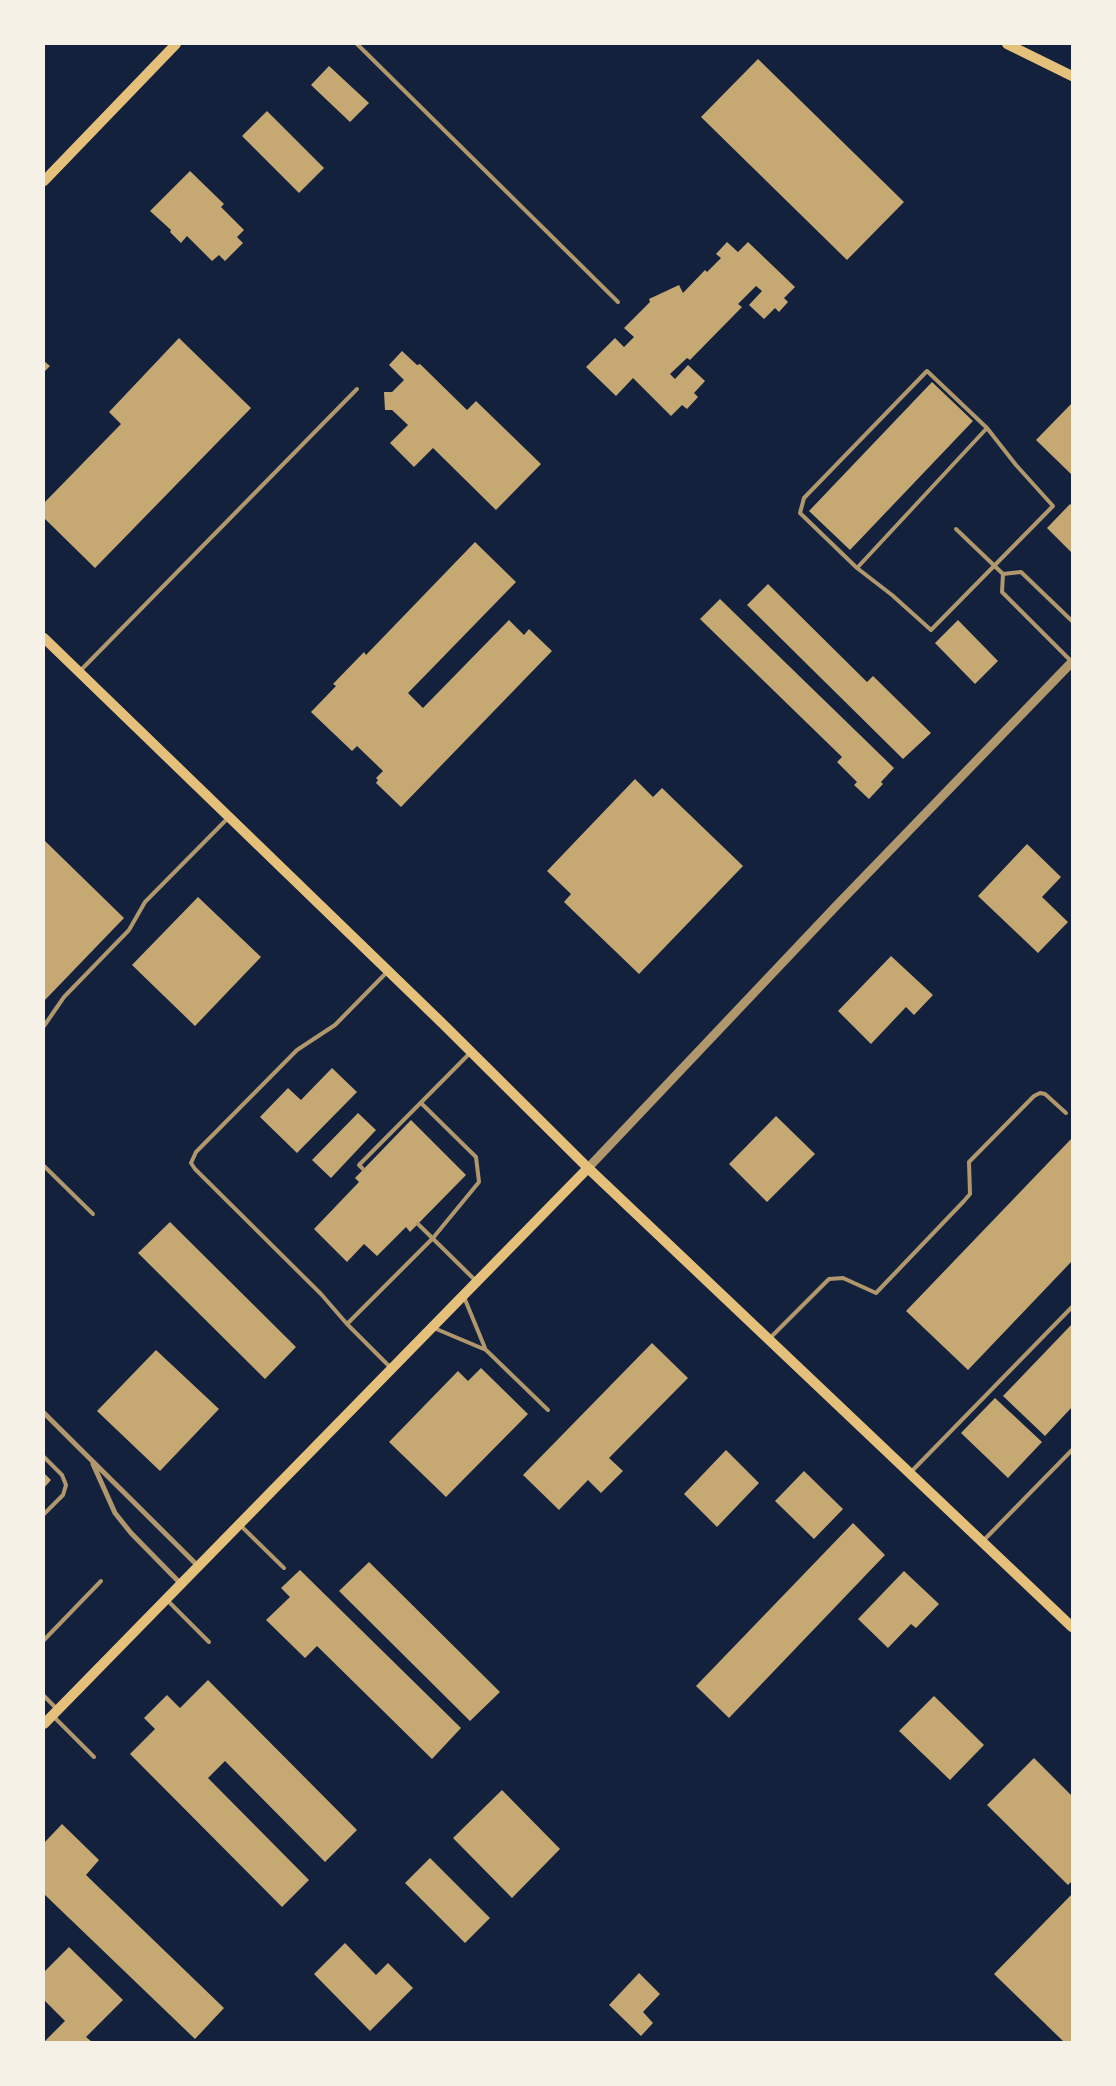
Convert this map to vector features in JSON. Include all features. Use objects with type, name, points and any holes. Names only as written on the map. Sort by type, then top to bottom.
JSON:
[{"type":"main road","points":[[44,181],[176,44]]},
{"type":"main road","points":[[1007,44],[1072,76]]},
{"type":"main road","points":[[44,638],[388,971],[588,1168],[1072,1627]]},
{"type":"main road","points":[[44,1724],[588,1168]]},
{"type":"street","points":[[588,1168],[838,904],[1072,662]]},
{"type":"street","points":[[44,1413],[199,1566]]},
{"type":"street","points":[[92,1461],[115,1513],[131,1533],[181,1584]]},
{"type":"lane","points":[[357,44],[618,302]]},
{"type":"lane","points":[[927,371],[988,428],[1016,466],[1053,506],[995,565],[930,630],[892,595],[857,568],[800,513],[804,498],[927,371]]},
{"type":"lane","points":[[79,672],[357,389]]},
{"type":"lane","points":[[857,568],[988,428]]},
{"type":"lane","points":[[956,529],[1003,574],[1002,592],[1072,662]]},
{"type":"lane","points":[[1003,574],[1021,572],[1072,621]]},
{"type":"lane","points":[[44,1026],[64,997],[128,930],[144,902],[229,817]]},
{"type":"lane","points":[[388,971],[335,1025],[297,1050],[196,1152],[192,1163],[195,1169],[321,1294],[347,1324],[392,1369]]},
{"type":"lane","points":[[363,1169],[359,1165],[471,1052]]},
{"type":"lane","points":[[769,1339],[829,1279],[842,1278],[876,1293],[970,1194],[969,1162],[1034,1096],[1040,1093],[1045,1094],[1066,1113]]},
{"type":"lane","points":[[347,1324],[433,1238],[479,1182],[476,1158],[421,1103]]},
{"type":"lane","points":[[44,1166],[93,1214]]},
{"type":"lane","points":[[418,1224],[477,1282]]},
{"type":"lane","points":[[463,1296],[486,1350]]},
{"type":"lane","points":[[910,1473],[1072,1307]]},
{"type":"lane","points":[[432,1328],[486,1350],[548,1410]]},
{"type":"lane","points":[[982,1542],[1072,1450]]},
{"type":"lane","points":[[44,1456],[62,1476],[66,1484],[62,1495],[44,1514]]},
{"type":"lane","points":[[239,1524],[284,1568]]},
{"type":"lane","points":[[44,1640],[101,1581]]},
{"type":"lane","points":[[166,1599],[209,1642]]},
{"type":"lane","points":[[44,1696],[55,1712],[94,1757]]},
{"type":"building","points":[[758,59],[904,202],[847,260],[701,117]]},
{"type":"building","points":[[329,66],[369,103],[350,122],[311,85]]},
{"type":"building","points":[[267,111],[324,168],[299,193],[242,136]]},
{"type":"building","points":[[190,171],[224,204],[221,207],[244,230],[237,237],[243,243],[225,261],[219,255],[212,261],[187,236],[181,243],[170,232],[171,230],[150,211]]},
{"type":"building","points":[[727,242],[738,252],[748,242],[795,287],[784,298],[788,302],[779,312],[775,308],[764,319],[749,305],[762,291],[756,286],[738,304],[742,307],[690,360],[687,358],[670,374],[675,379],[688,365],[705,381],[694,393],[698,397],[687,409],[682,405],[671,416],[633,378],[616,396],[586,367],[615,338],[624,347],[634,337],[624,328],[650,302],[649,299],[679,285],[683,293],[705,270],[707,272],[721,258],[716,254]]},
{"type":"building","points":[[179,338],[251,408],[95,568],[44,518],[44,503],[121,424],[109,412]]},
{"type":"building","points":[[402,351],[417,365],[420,364],[467,410],[476,401],[541,464],[496,510],[433,448],[414,467],[390,443],[408,425],[392,410],[385,410],[384,392],[392,392],[404,380],[389,365]]},
{"type":"building","points":[[44,361],[50,366],[44,372]]},
{"type":"building","points":[[932,382],[973,421],[850,550],[809,511]]},
{"type":"building","points":[[1072,403],[1072,475],[1036,440]]},
{"type":"building","points":[[1070,504],[1072,506],[1072,553],[1047,528]]},
{"type":"building","points":[[475,542],[516,582],[408,693],[423,708],[509,620],[524,635],[529,629],[552,651],[401,807],[376,783],[378,780],[376,778],[383,771],[357,746],[352,751],[311,712],[336,686],[333,684],[364,652],[366,655]]},
{"type":"building","points":[[768,584],[867,682],[873,676],[931,733],[903,759],[747,605]]},
{"type":"building","points":[[720,599],[894,768],[869,799],[854,785],[857,782],[837,762],[842,757],[700,619]]},
{"type":"building","points":[[958,620],[998,661],[975,684],[935,643]]},
{"type":"building","points":[[635,779],[653,797],[662,788],[743,866],[639,974],[564,902],[571,894],[547,871]]},
{"type":"building","points":[[44,840],[124,918],[44,1001]]},
{"type":"building","points":[[1027,844],[1061,877],[1042,897],[1068,922],[1038,953],[978,896]]},
{"type":"building","points":[[198,897],[261,957],[195,1026],[132,965]]},
{"type":"building","points":[[891,956],[933,995],[914,1015],[906,1007],[871,1044],[838,1011]]},
{"type":"building","points":[[332,1068],[357,1092],[297,1153],[260,1117],[288,1088],[301,1100]]},
{"type":"building","points":[[358,1113],[376,1130],[331,1178],[312,1160]]},
{"type":"building","points":[[776,1116],[815,1154],[767,1202],[729,1164]]},
{"type":"building","points":[[411,1120],[466,1175],[410,1232],[406,1227],[377,1256],[364,1244],[347,1262],[314,1229],[359,1182],[355,1178]]},
{"type":"building","points":[[1072,1138],[1072,1261],[968,1370],[906,1311]]},
{"type":"building","points":[[170,1222],[296,1347],[265,1379],[138,1253]]},
{"type":"building","points":[[1072,1324],[1072,1407],[1045,1436],[1003,1396]]},
{"type":"building","points":[[652,1343],[688,1378],[609,1458],[623,1471],[601,1493],[588,1480],[559,1510],[523,1475]]},
{"type":"building","points":[[156,1350],[219,1409],[160,1471],[97,1411]]},
{"type":"building","points":[[481,1368],[528,1414],[446,1497],[389,1442],[458,1371],[468,1381]]},
{"type":"building","points":[[995,1398],[1042,1442],[1008,1478],[961,1433]]},
{"type":"building","points":[[726,1450],[759,1483],[717,1527],[684,1494]]},
{"type":"building","points":[[804,1471],[843,1509],[814,1539],[775,1501]]},
{"type":"building","points":[[44,1473],[51,1480],[44,1488]]},
{"type":"building","points":[[853,1523],[885,1555],[729,1718],[696,1686]]},
{"type":"building","points":[[369,1562],[500,1692],[470,1721],[339,1591]]},
{"type":"building","points":[[300,1570],[461,1728],[432,1759],[317,1646],[305,1658],[266,1620],[290,1597],[281,1588]]},
{"type":"building","points":[[904,1571],[939,1604],[916,1628],[911,1624],[888,1648],[858,1619]]},
{"type":"building","points":[[208,1680],[357,1830],[325,1862],[225,1761],[208,1778],[309,1880],[282,1907],[130,1754],[155,1729],[144,1718],[167,1695],[180,1708]]},
{"type":"building","points":[[934,1696],[984,1745],[950,1780],[899,1731]]},
{"type":"building","points":[[1034,1758],[1072,1796],[1072,1881],[1068,1885],[987,1805]]},
{"type":"building","points":[[502,1790],[560,1849],[512,1898],[453,1838]]},
{"type":"building","points":[[62,1824],[99,1860],[86,1875],[224,2008],[195,2039],[44,1894],[44,1843]]},
{"type":"building","points":[[430,1858],[490,1918],[465,1943],[405,1883]]},
{"type":"building","points":[[1072,1894],[1072,2042],[1064,2042],[994,1974]]},
{"type":"building","points":[[345,1943],[376,1975],[388,1963],[413,1988],[370,2031],[314,1974]]},
{"type":"building","points":[[69,1947],[123,2000],[86,2037],[92,2042],[44,2042],[65,2021],[44,2000],[44,1972]]},
{"type":"building","points":[[639,1973],[660,1994],[643,2012],[653,2023],[641,2036],[609,2005]]}]
